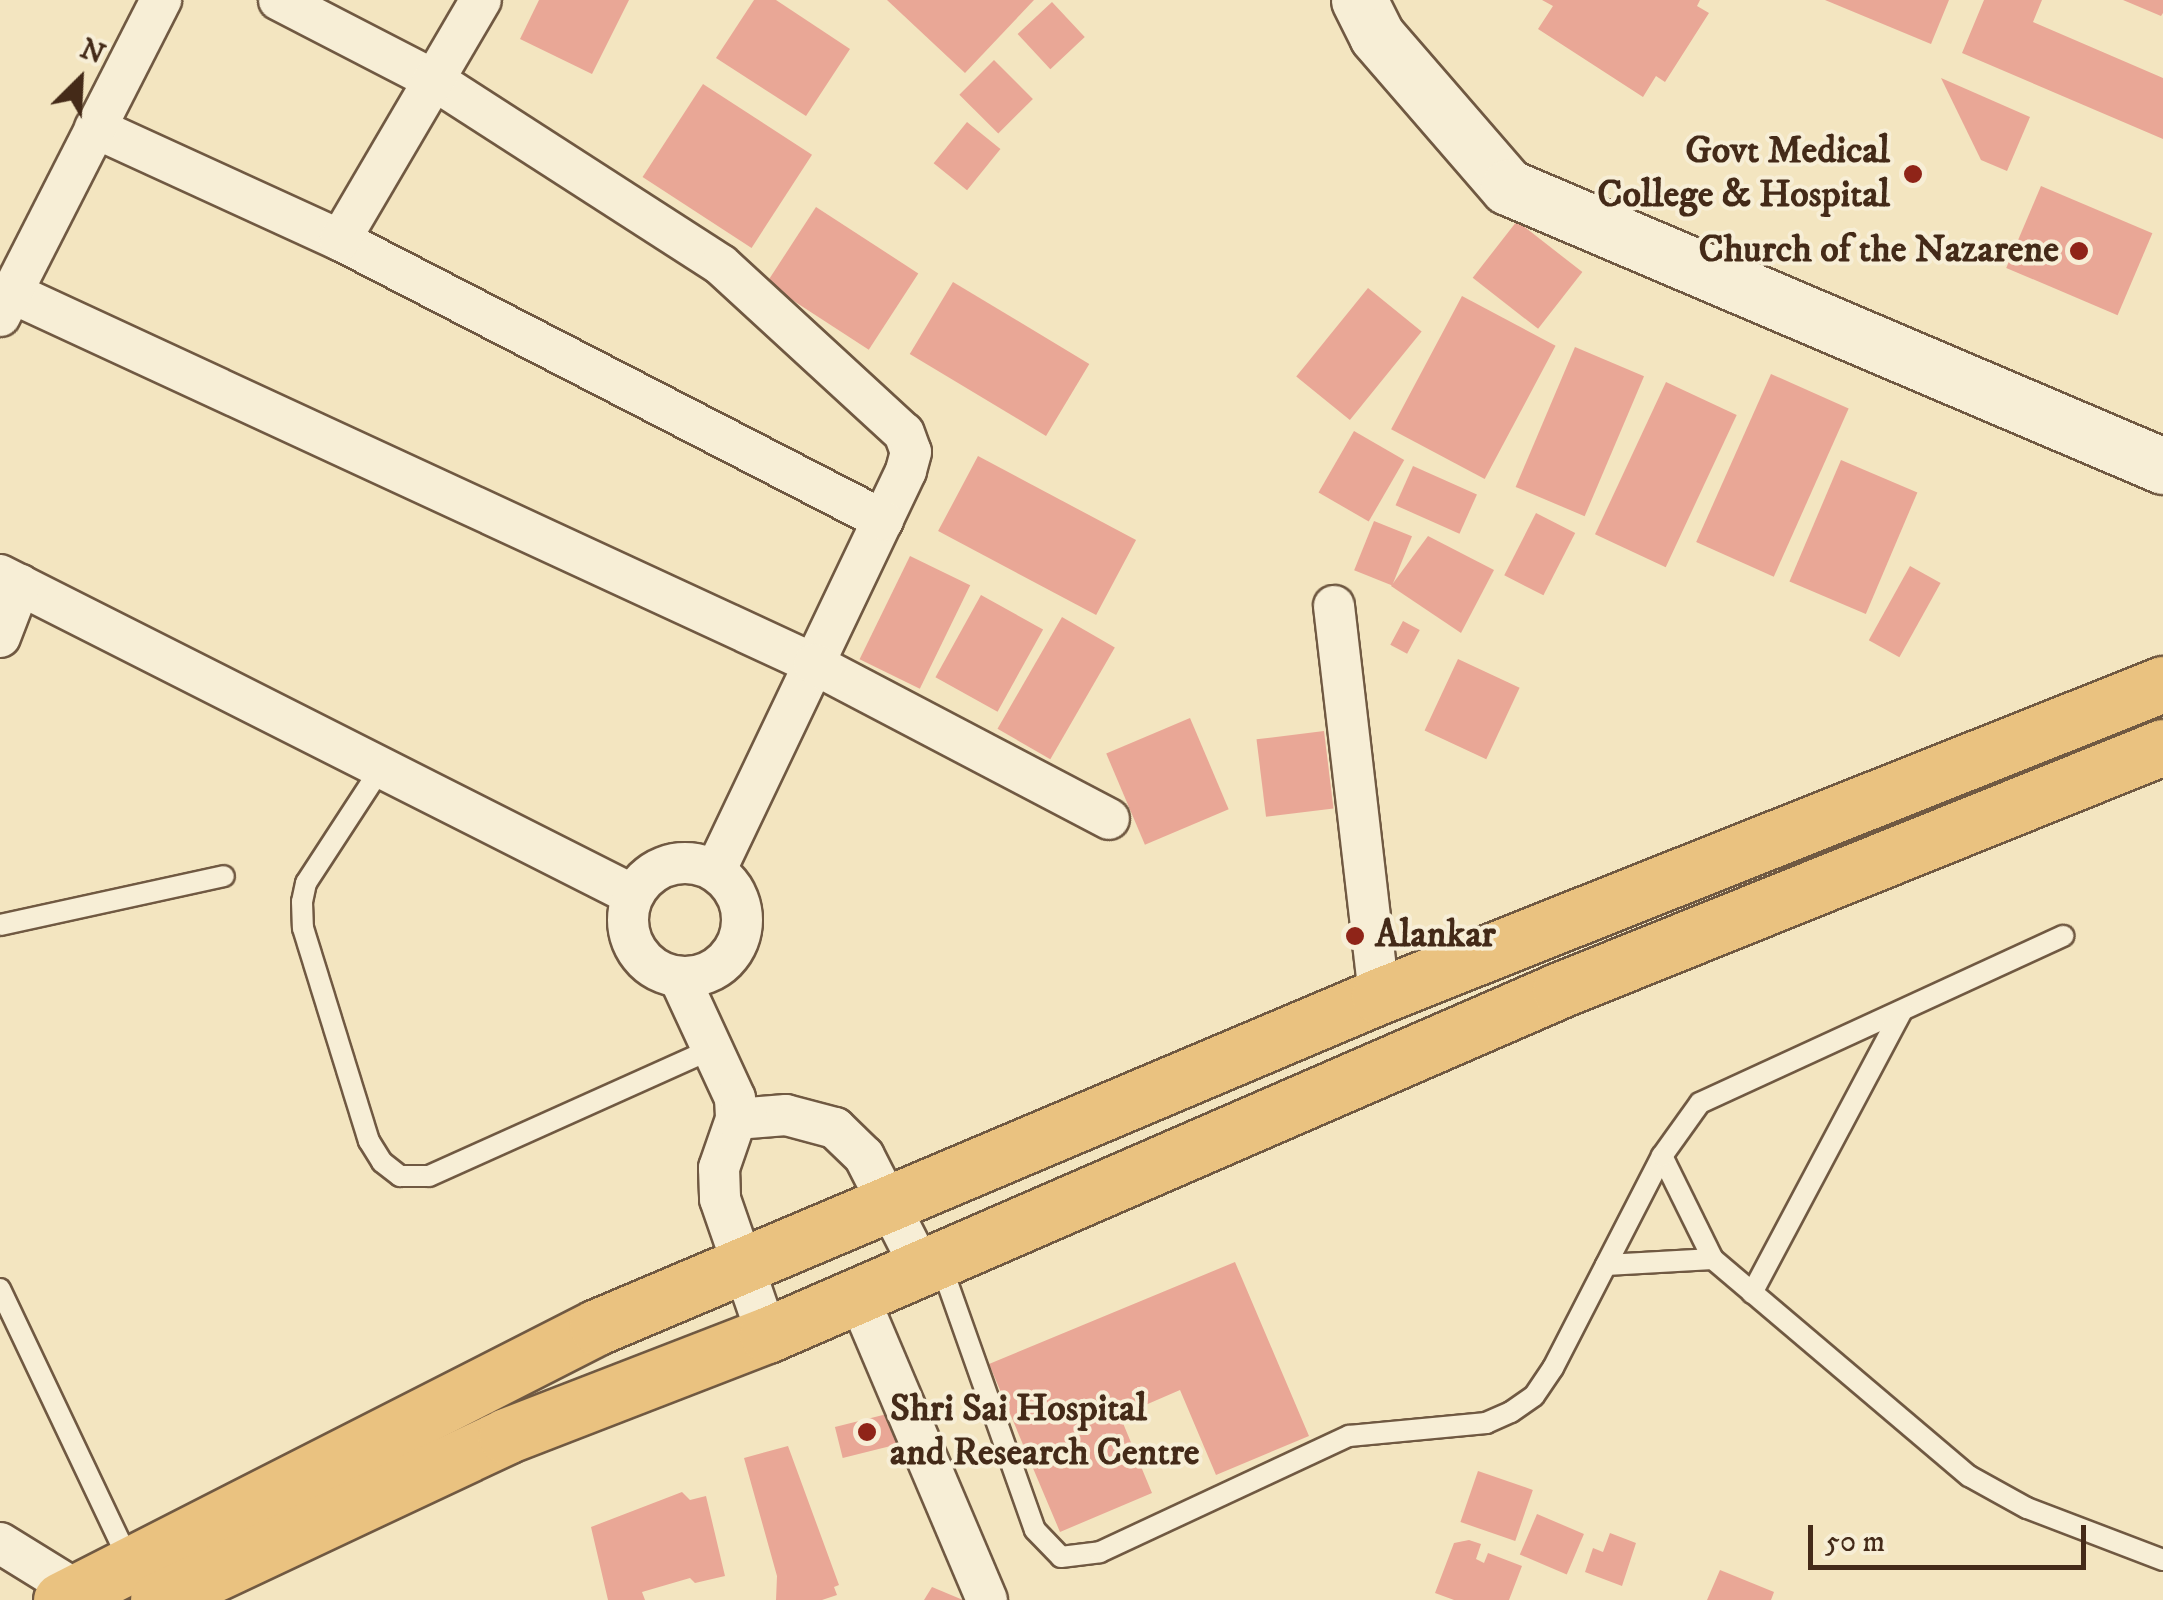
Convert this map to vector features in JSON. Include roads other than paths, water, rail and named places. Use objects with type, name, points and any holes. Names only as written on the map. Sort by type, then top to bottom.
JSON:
[{"type":"main road","points":[[144,1580],[597,1327],[1379,996],[2163,684]]},
{"type":"main road","points":[[69,1595],[144,1580],[767,1335],[1560,990],[2163,747]]},
{"type":"street","points":[[161,0],[6,305],[814,664],[1109,820]]},
{"type":"street","points":[[279,0],[434,80],[721,265],[888,412],[911,452],[883,520],[715,871]]},
{"type":"street","points":[[340,240],[482,0]]},
{"type":"street","points":[[1359,0],[1377,36],[1508,186],[2163,466]]},
{"type":"street","points":[[96,128],[340,240],[883,520]]},
{"type":"street","points":[[0,636],[10,580],[634,895]]},
{"type":"street","points":[[1334,606],[1379,996]]},
{"type":"street","points":[[677,863],[715,871],[739,902],[738,940],[714,969],[679,976],[646,962],[635,948],[628,912],[634,895],[644,880],[677,863]]},
{"type":"street","points":[[679,976],[735,1098],[736,1119],[719,1168],[720,1199],[767,1335]]},
{"type":"street","points":[[736,1119],[786,1116],[835,1128],[864,1156],[930,1264]]},
{"type":"street","points":[[858,1296],[987,1600]]},
{"type":"street","points":[[0,1542],[69,1595]]},
{"type":"lane","points":[[381,768],[306,883],[302,902],[353,1088],[382,1162],[400,1176],[430,1176],[712,1049]]},
{"type":"lane","points":[[0,926],[224,876]]},
{"type":"lane","points":[[930,1264],[1035,1530],[1048,1550],[1072,1558],[1100,1552],[1349,1436],[1486,1423],[1511,1412],[1534,1396],[1553,1368],[1662,1156],[1687,1118],[1713,1094],[2063,936]]},
{"type":"lane","points":[[1752,1294],[1902,1011]]},
{"type":"lane","points":[[1662,1156],[1713,1260],[1991,1491],[2163,1560]]},
{"type":"lane","points":[[1606,1265],[1713,1260]]},
{"type":"lane","points":[[0,1289],[144,1580]]},
{"type":"place","name":"Govt Medical College & Hospital","points":[[1913,174]]},
{"type":"place","name":"Church of the Nazarene","points":[[2079,251]]},
{"type":"place","name":"Alankar","points":[[1355,936]]},
{"type":"place","name":"Shri Sai Hospital and Research Centre","points":[[867,1432]]}]
